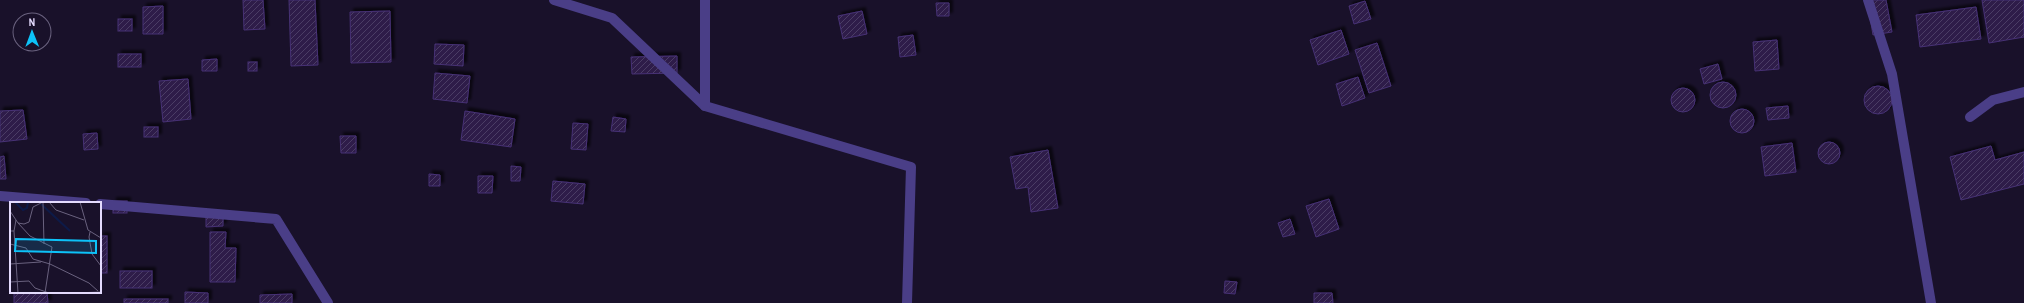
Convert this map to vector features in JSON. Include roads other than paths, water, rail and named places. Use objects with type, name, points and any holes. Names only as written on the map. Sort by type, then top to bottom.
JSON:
[{"type":"street","points":[[554,0],[612,18],[706,106],[911,167],[907,303]]},
{"type":"street","points":[[705,0],[706,106]]},
{"type":"street","points":[[1868,0],[1892,74],[1930,303]]},
{"type":"street","points":[[1970,117],[1993,100],[2024,92]]},
{"type":"street","points":[[0,196],[74,202]]},
{"type":"street","points":[[101,204],[276,219],[328,303]]}]
